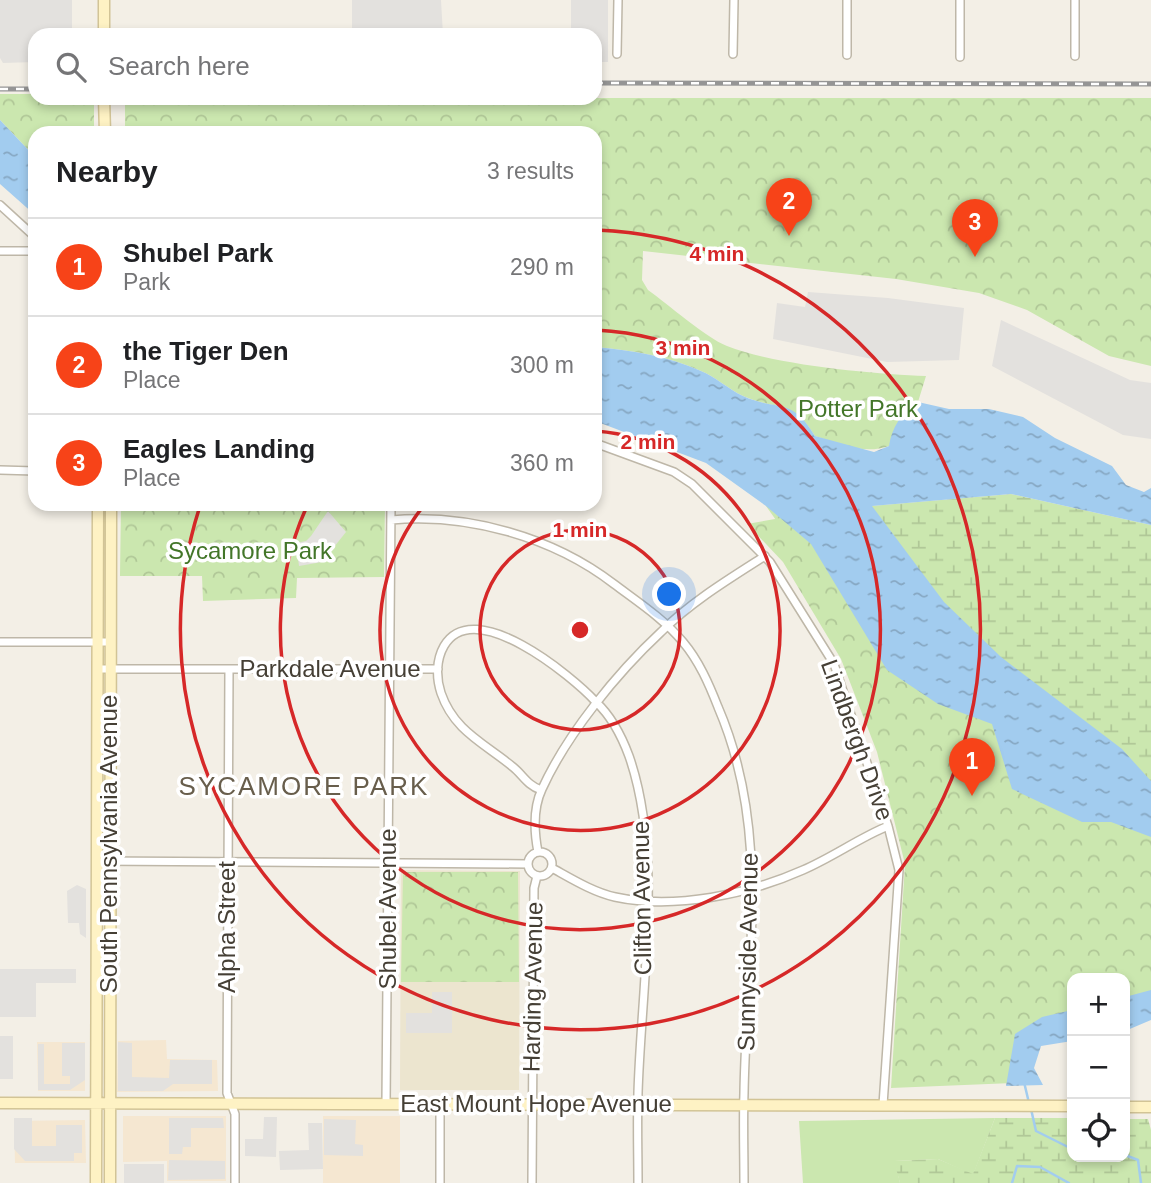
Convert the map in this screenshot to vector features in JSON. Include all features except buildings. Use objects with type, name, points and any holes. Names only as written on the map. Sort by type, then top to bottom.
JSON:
[{"type":"main road","points":[[104,0],[104,28]]},
{"type":"main road","points":[[104,105],[105,126]]},
{"type":"main road","name":"South Pennsylvania Avenue","points":[[96,1183],[94,1103],[98,511]]},
{"type":"main road","name":"South Pennsylvania Avenue","points":[[110,1183],[108,1103],[111,511]]},
{"type":"main road","name":"East Mount Hope Avenue","points":[[0,1103],[1067,1107]]},
{"type":"main road","points":[[1130,1107],[1151,1107]]},
{"type":"street","points":[[617,54],[618,0]]},
{"type":"street","points":[[733,54],[734,0]]},
{"type":"street","points":[[847,0],[847,55]]},
{"type":"street","points":[[960,0],[960,57]]},
{"type":"street","points":[[1075,0],[1075,57]]},
{"type":"street","points":[[0,205],[28,231]]},
{"type":"street","points":[[0,251],[28,251]]},
{"type":"street","name":"Lindbergh Drive","points":[[602,446],[684,477],[765,556],[785,581],[834,664],[888,825],[899,870],[883,1105]]},
{"type":"street","points":[[0,470],[28,471]]},
{"type":"street","name":"Shubel Avenue","points":[[386,1104],[391,511]]},
{"type":"street","name":"Sunnyside Avenue","points":[[391,520],[475,524],[536,540],[598,572],[668,625],[702,670],[737,756],[747,808],[754,887],[744,1104],[744,1183]]},
{"type":"street","points":[[538,852],[535,826],[541,790],[597,702],[668,625],[765,556]]},
{"type":"street","name":"Clifton Avenue","points":[[438,668],[441,653],[453,636],[482,631],[519,643],[541,654],[597,702],[617,730],[637,787],[645,839],[646,900],[638,1105],[638,1183]]},
{"type":"street","points":[[0,642],[110,642]]},
{"type":"street","name":"Parkdale Avenue","points":[[97,669],[438,668],[440,690],[458,724],[475,741],[515,768],[528,783],[541,790]]},
{"type":"street","name":"Alpha Street","points":[[229,669],[227,1093],[235,1115],[234,1183]]},
{"type":"street","points":[[552,868],[584,886],[615,897],[646,900],[710,897],[754,887],[803,870],[888,825]]},
{"type":"street","points":[[538,852],[550,856],[552,868],[548,874],[537,876],[530,872],[530,858],[538,852]]},
{"type":"street","points":[[96,861],[528,864]]},
{"type":"street","name":"Harding Avenue","points":[[532,1183],[537,876]]},
{"type":"street","points":[[440,1104],[440,1183]]},
{"type":"shaded area","points":[[0,0],[72,0],[72,28],[28,28],[28,62],[3,63],[0,58]]},
{"type":"shaded area","points":[[352,0],[441,0],[443,28],[352,28]]},
{"type":"shaded area","points":[[571,0],[608,0],[608,62],[602,62],[602,28],[571,28]]},
{"type":"shaded area","points":[[808,292],[888,298],[964,308],[959,360],[887,362],[773,339],[777,303],[805,307]]},
{"type":"shaded area","points":[[1001,320],[1130,380],[1151,383],[1151,439],[1123,435],[992,366]]},
{"type":"shaded area","points":[[328,511],[346,532],[322,562],[299,566],[296,543],[306,541],[311,536]]},
{"type":"shaded area","points":[[401,870],[520,871],[519,1090],[400,1090]]},
{"type":"shaded area","points":[[77,885],[86,889],[86,938],[80,934],[79,923],[68,923],[67,891]]},
{"type":"shaded area","points":[[0,969],[76,969],[76,983],[36,983],[36,1017],[0,1017]]},
{"type":"shaded area","points":[[432,992],[452,992],[452,1033],[406,1033],[406,1013],[432,1013]]},
{"type":"shaded area","points":[[0,1036],[13,1036],[13,1079],[0,1079]]},
{"type":"shaded area","points":[[166,1040],[167,1059],[217,1060],[218,1091],[117,1092],[118,1041]]},
{"type":"shaded area","points":[[37,1042],[85,1042],[85,1091],[38,1091]]},
{"type":"shaded area","points":[[118,1042],[132,1043],[132,1077],[169,1078],[170,1060],[212,1060],[212,1084],[173,1084],[163,1091],[118,1091]]},
{"type":"shaded area","points":[[62,1043],[85,1043],[85,1080],[70,1090],[38,1090],[38,1044],[44,1044],[44,1084],[70,1084],[70,1076],[62,1076]]},
{"type":"shaded area","points":[[123,1116],[226,1116],[226,1181],[167,1181],[167,1161],[123,1162]]},
{"type":"shaded area","points":[[323,1116],[400,1116],[400,1183],[323,1183]]},
{"type":"shaded area","points":[[264,1117],[277,1117],[276,1157],[245,1156],[245,1139],[263,1139]]},
{"type":"shaded area","points":[[14,1118],[32,1118],[32,1146],[56,1146],[56,1125],[82,1125],[82,1153],[74,1153],[74,1161],[25,1161],[14,1149]]},
{"type":"shaded area","points":[[169,1118],[223,1118],[224,1128],[191,1128],[191,1147],[183,1147],[182,1154],[169,1154]]},
{"type":"shaded area","points":[[324,1119],[356,1120],[355,1144],[363,1145],[363,1156],[324,1155]]},
{"type":"shaded area","points":[[85,1120],[86,1163],[15,1163],[14,1121]]},
{"type":"shaded area","points":[[308,1123],[322,1123],[323,1169],[280,1170],[279,1151],[309,1150]]},
{"type":"shaded area","points":[[169,1160],[225,1161],[225,1179],[168,1180]]},
{"type":"shaded area","points":[[124,1164],[164,1164],[164,1183],[124,1183]]},
{"type":"green space","points":[[0,94],[28,94],[28,105],[94,105],[94,126],[28,126],[28,150],[0,120]]},
{"type":"green space","name":"Potter Park","points":[[602,98],[1151,98],[1151,366],[1109,356],[1027,310],[979,293],[896,279],[643,251],[642,280],[648,290],[727,346],[797,363],[853,371],[926,376],[918,402],[907,409],[889,446],[861,449],[843,445],[815,436],[807,424],[791,411],[743,396],[688,366],[649,354],[602,348],[602,126],[125,126],[125,105],[602,105]]},
{"type":"green space","points":[[1011,494],[1151,525],[1151,872],[800,554],[766,506],[871,506]]},
{"type":"green space","name":"Sycamore Park","points":[[121,511],[385,511],[384,577],[297,578],[296,598],[203,601],[202,576],[120,576]]},
{"type":"green space","points":[[798,515],[994,711],[1151,829],[1151,1005],[1130,1011],[1130,973],[1067,973],[1067,1025],[1025,1029],[1013,1083],[891,1088],[905,864],[877,752],[841,659],[783,562],[747,524]]},
{"type":"green space","points":[[403,872],[518,872],[519,982],[401,982]]},
{"type":"green space","points":[[995,1118],[973,1175],[938,1159],[895,1161],[900,1183],[803,1183],[799,1121]]},
{"type":"green space","points":[[995,1118],[1067,1118],[1067,1162],[1130,1162],[1130,1119],[1148,1119],[1151,1130],[1151,1183],[900,1183],[894,1161],[938,1159],[973,1174]]},
{"type":"water","points":[[0,120],[28,150],[28,209],[0,184]]},
{"type":"water","points":[[602,348],[649,354],[675,361],[706,374],[743,396],[791,410],[799,415],[815,436],[874,452],[889,446],[898,421],[918,402],[949,409],[989,409],[1023,417],[1055,438],[1112,466],[1126,485],[1144,492],[1151,488],[1151,525],[1011,494],[872,506],[944,602],[1001,657],[1122,749],[1151,781],[1151,837],[1111,822],[1082,822],[1012,789],[992,724],[938,704],[887,670],[811,544],[766,506],[706,463],[602,424]]},
{"type":"water","points":[[1151,990],[1151,1020],[1130,1029],[1130,996]]},
{"type":"water","points":[[1067,1011],[1067,1042],[1041,1046],[1034,1068],[1043,1085],[1006,1086],[1015,1034],[1042,1017]]},
{"type":"waterway","points":[[1024,1082],[1029,1103]]},
{"type":"waterway","points":[[1031,1109],[1036,1131],[1067,1146]]},
{"type":"waterway","points":[[1130,1157],[1138,1160],[1141,1183]]},
{"type":"waterway","points":[[1012,1183],[1017,1166],[1040,1167],[1069,1183]]},
{"type":"railway","points":[[602,83],[1151,84]]},
{"type":"railway","points":[[0,89],[28,89]]},
{"type":"place","name":"the Tiger Den","points":[[789,236]]},
{"type":"place","name":"Eagles Landing","points":[[975,257]]},
{"type":"place","name":"Shubel Park","points":[[972,796]]},
{"type":"district","name":"SYCAMORE PARK","points":[[304,786]]}]
